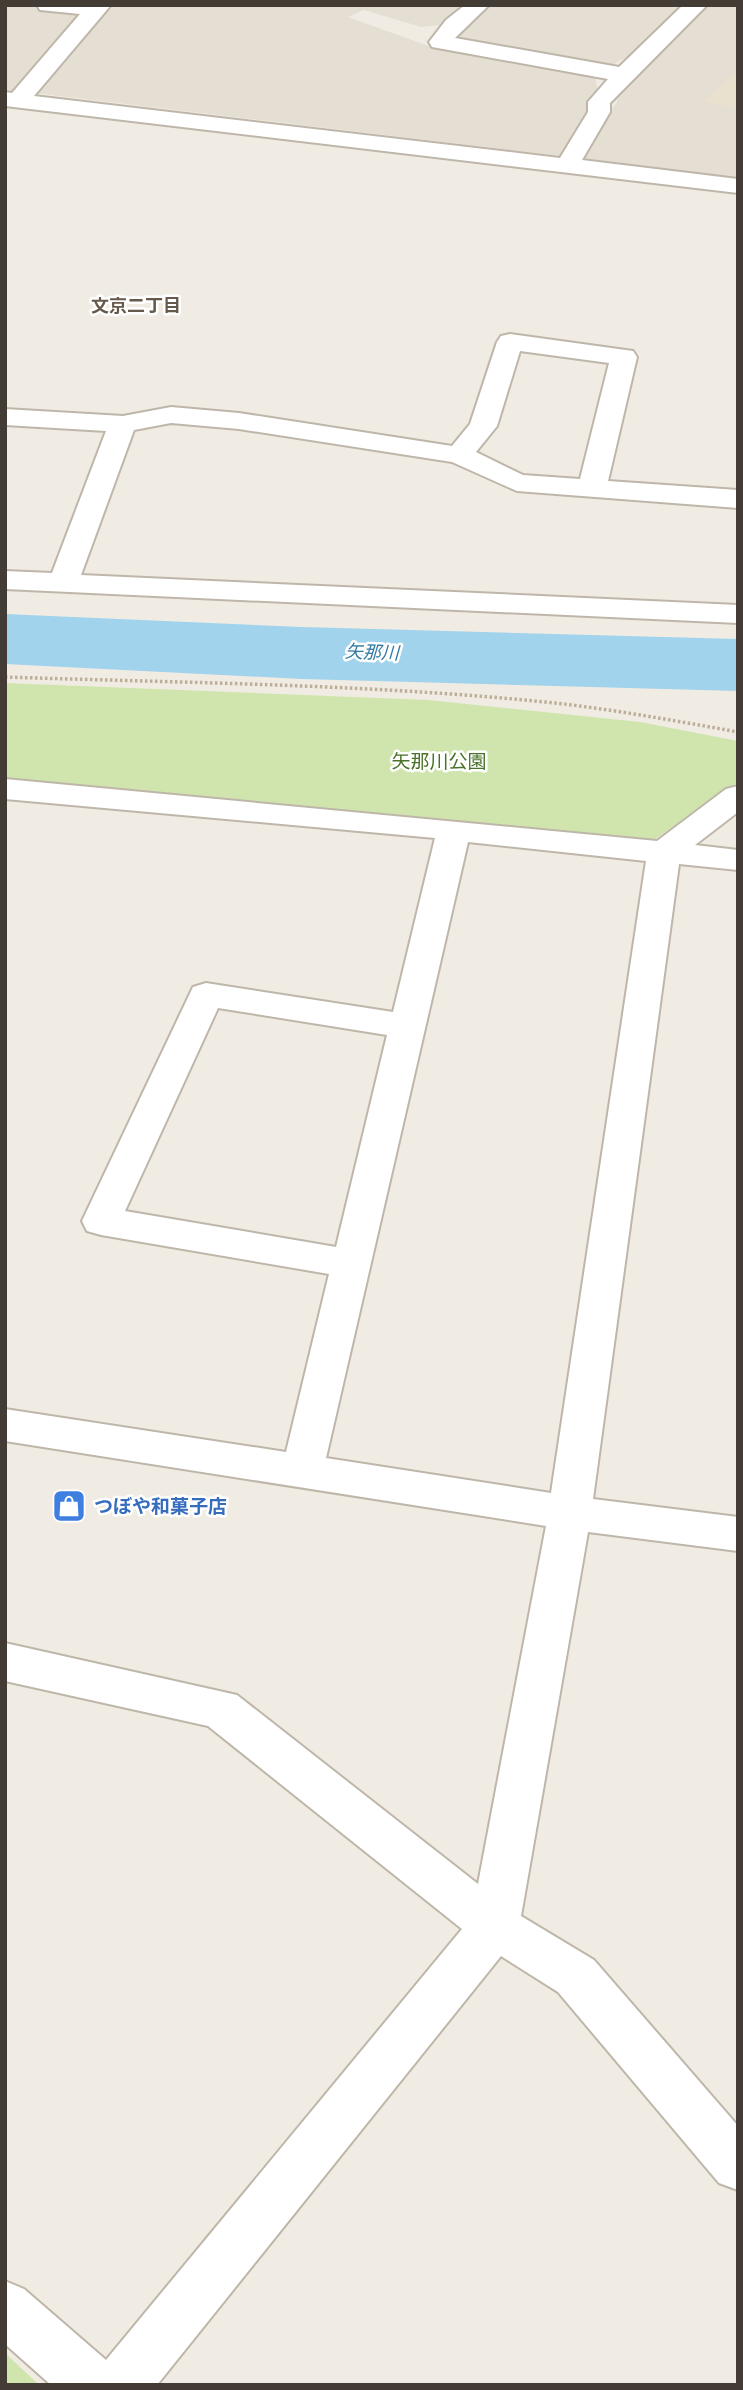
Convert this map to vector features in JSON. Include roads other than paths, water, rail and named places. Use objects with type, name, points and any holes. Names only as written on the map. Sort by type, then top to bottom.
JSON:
[{"type":"street","points":[[48,5],[98,7]]},
{"type":"street","points":[[478,5],[454,25],[440,42],[624,75]]},
{"type":"street","points":[[567,166],[599,112],[599,102],[696,5]]},
{"type":"street","points":[[11,99],[98,7]]},
{"type":"street","points":[[11,99],[738,186]]},
{"type":"street","points":[[459,455],[483,426],[510,342],[624,357],[592,489]]},
{"type":"street","points":[[5,416],[123,424],[172,415],[239,421],[459,455],[517,483],[738,499]]},
{"type":"street","points":[[63,582],[123,424]]},
{"type":"street","points":[[5,580],[738,614]]},
{"type":"street","points":[[5,789],[454,830],[738,860]]},
{"type":"street","points":[[121,2385],[495,1926],[570,1513],[664,852],[738,796]]},
{"type":"street","points":[[302,1472],[454,830]]},
{"type":"street","points":[[352,1264],[100,1221],[206,995],[408,1026]]},
{"type":"street","points":[[6,1428],[570,1513],[738,1534]]},
{"type":"street","points":[[5,1662],[221,1709],[495,1926],[576,1976],[738,2165]]},
{"type":"street","points":[[5,2308],[93,2385]]},
{"type":"waterway","name":"矢那川","points":[[5,639],[302,653],[738,665]]},
{"type":"place","name":"つぼや和菓子店","points":[[69,1506]]},
{"type":"district","name":"文京二丁目","points":[[136,305]]},
{"type":"park label","name":"矢那川公園","points":[[439,761]]}]
